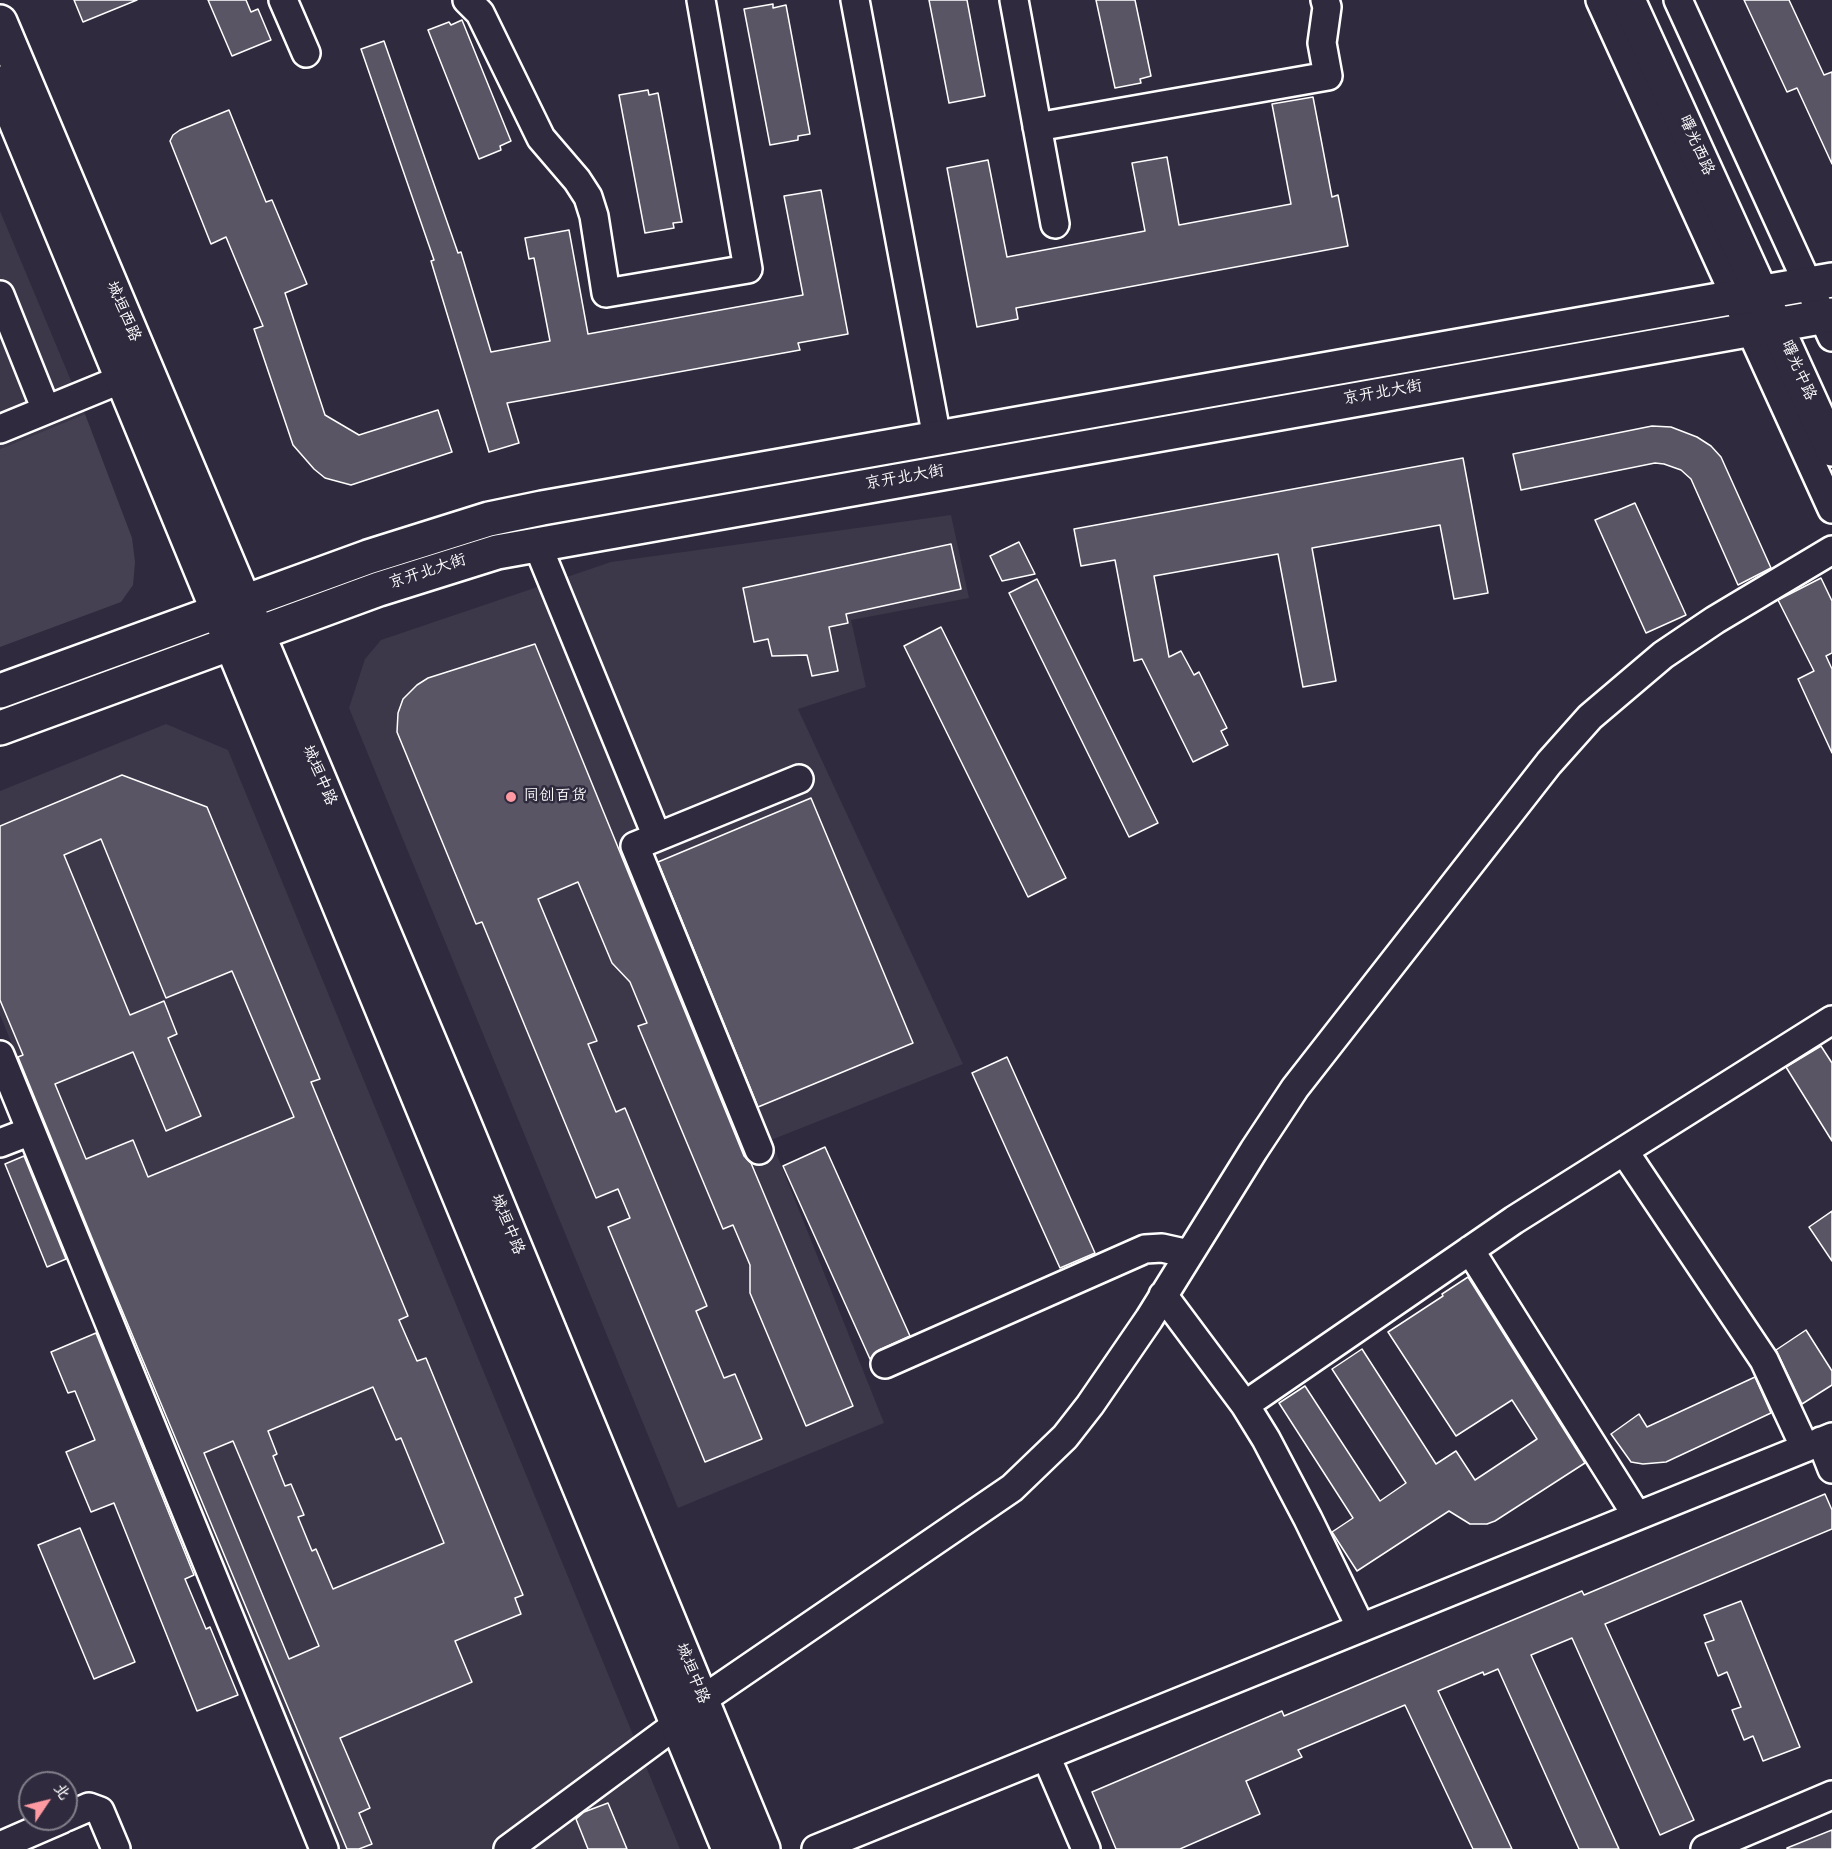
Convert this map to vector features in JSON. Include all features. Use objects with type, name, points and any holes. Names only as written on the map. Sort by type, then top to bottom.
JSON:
[{"type":"main road","name":"曙光西路","points":[[1628,0],[1784,289]]},
{"type":"main road","name":"曙光西路","points":[[1652,0],[1784,289]]},
{"type":"main road","name":"城垣西路","points":[[0,22],[231,607]]},
{"type":"main road","name":"城垣西路","points":[[0,83],[6,117],[122,379],[231,607]]},
{"type":"main road","name":"京开北大街","points":[[0,691],[368,557],[489,519],[1784,289]]},
{"type":"main road","name":"曙光中路","points":[[1784,289],[1802,324],[1832,398]]},
{"type":"main road","name":"京开北大街","points":[[0,728],[432,571],[497,552],[1802,324]]},
{"type":"main road","name":"曙光中路","points":[[1802,324],[1832,449]]},
{"type":"main road","name":"城垣中路","points":[[231,607],[729,1849]]},
{"type":"main road","name":"城垣中路","points":[[244,639],[458,1107],[763,1849]]},
{"type":"street","points":[[283,0],[306,53]]},
{"type":"street","points":[[467,0],[480,13],[541,138],[588,196],[594,216],[606,292],[748,269],[701,0]]},
{"type":"street","points":[[855,0],[937,438]]},
{"type":"street","points":[[1014,0],[1055,224]]},
{"type":"street","points":[[1037,127],[1328,75],[1322,43],[1327,7],[1325,0]]},
{"type":"street","points":[[1600,0],[1784,289],[1802,324],[1832,509]]},
{"type":"street","points":[[1678,0],[1784,289]]},
{"type":"street","points":[[0,295],[46,410]]},
{"type":"street","points":[[0,429],[122,379]]},
{"type":"street","points":[[537,544],[657,837]]},
{"type":"street","points":[[702,1700],[1012,1488],[1065,1437],[1090,1405],[1163,1295],[1254,1150],[1296,1088],[1549,763],[1590,717],[1663,655],[1715,620],[1832,550]]},
{"type":"street","points":[[759,1150],[635,846],[799,779]]},
{"type":"street","points":[[1245,1405],[1514,1220],[1832,1020]]},
{"type":"street","points":[[0,1055],[324,1849]]},
{"type":"street","points":[[0,1143],[31,1131]]},
{"type":"street","points":[[1624,1151],[1819,1442],[1832,1469]]},
{"type":"street","points":[[885,1364],[1144,1249],[1162,1248],[1189,1254]]},
{"type":"street","points":[[1470,1250],[1637,1516]]},
{"type":"street","points":[[1163,1295],[1245,1405],[1266,1439],[1361,1628]]},
{"type":"street","points":[[816,1849],[1819,1442]]},
{"type":"street","points":[[508,1849],[677,1724]]},
{"type":"street","points":[[1046,1756],[1086,1849]]},
{"type":"street","points":[[1705,1849],[1832,1795]]},
{"type":"street","points":[[78,1812],[89,1807],[100,1811],[116,1849]]},
{"type":"street","points":[[0,1846],[34,1831]]},
{"type":"shaded area","points":[[0,211],[85,414],[0,449]]},
{"type":"shaded area","points":[[85,414],[132,538],[135,562],[133,585],[121,602],[0,647],[0,449]]},
{"type":"shaded area","points":[[951,515],[969,598],[851,620],[866,687],[798,709],[963,1064],[771,1140],[884,1423],[678,1508],[349,708],[365,659],[381,640],[611,562]]},
{"type":"shaded area","points":[[166,724],[228,750],[680,1849],[340,1849],[0,1015],[0,791]]},
{"type":"building","points":[[74,0],[137,0],[83,22]]},
{"type":"building","points":[[208,0],[246,0],[251,12],[258,9],[271,40],[232,56]]},
{"type":"building","points":[[929,0],[967,0],[985,96],[949,103]]},
{"type":"building","points":[[1096,0],[1135,0],[1151,76],[1140,79],[1141,83],[1115,88]]},
{"type":"building","points":[[1744,0],[1789,0],[1824,75],[1832,72],[1832,164],[1797,88],[1787,92]]},
{"type":"building","points":[[773,4],[773,8],[786,5],[810,134],[798,136],[798,140],[770,145],[744,9]]},
{"type":"building","points":[[462,20],[511,141],[500,146],[501,150],[479,159],[428,30]]},
{"type":"building","points":[[384,41],[458,253],[461,252],[491,352],[550,341],[534,258],[529,259],[525,238],[569,230],[588,334],[803,295],[784,196],[821,190],[848,334],[798,343],[800,350],[507,403],[519,443],[489,452],[431,261],[434,260],[361,49]]},
{"type":"building","points":[[648,90],[649,95],[658,93],[682,222],[673,223],[674,228],[645,233],[619,95]]},
{"type":"building","points":[[1313,97],[1332,197],[1338,195],[1348,246],[1016,308],[1018,319],[977,327],[947,168],[988,160],[1007,257],[1145,231],[1132,163],[1167,157],[1179,225],[1291,204],[1272,104]]},
{"type":"building","points":[[229,110],[266,202],[272,200],[307,284],[285,293],[325,415],[359,435],[438,410],[452,452],[351,485],[325,478],[293,445],[254,329],[263,326],[226,237],[211,244],[170,141],[173,135],[180,130]]},
{"type":"building","points":[[1652,426],[1671,427],[1697,437],[1711,446],[1721,457],[1771,568],[1738,585],[1691,479],[1681,470],[1664,464],[1655,463],[1521,490],[1513,454]]},
{"type":"building","points":[[1463,458],[1488,593],[1454,599],[1440,525],[1312,548],[1336,681],[1303,687],[1278,554],[1154,576],[1169,657],[1181,651],[1194,675],[1199,672],[1227,728],[1221,731],[1228,745],[1193,762],[1142,659],[1134,661],[1115,560],[1081,566],[1074,529]]},
{"type":"building","points":[[1635,503],[1686,615],[1646,633],[1595,520]]},
{"type":"building","points":[[1019,542],[1035,574],[1002,581],[990,556]]},
{"type":"building","points":[[951,544],[961,589],[846,614],[848,623],[829,627],[838,671],[812,676],[807,655],[772,656],[768,639],[754,642],[743,588]]},
{"type":"building","points":[[1821,578],[1832,601],[1832,653],[1826,656],[1832,669],[1832,753],[1798,679],[1814,671],[1778,600]]},
{"type":"building","points":[[1037,579],[1158,823],[1129,837],[1009,593]]},
{"type":"building","points":[[941,627],[1066,878],[1028,897],[904,646]]},
{"type":"building","points":[[535,644],[744,1156],[751,1163],[853,1406],[806,1426],[750,1293],[750,1265],[733,1225],[723,1229],[638,1026],[647,1023],[630,982],[612,963],[578,882],[538,899],[597,1041],[588,1044],[616,1112],[625,1108],[707,1306],[696,1311],[724,1378],[735,1374],[762,1439],[705,1462],[608,1227],[630,1218],[618,1189],[596,1198],[482,922],[476,924],[397,732],[398,713],[403,699],[417,685],[428,678]]},
{"type":"building","points":[[122,775],[207,807],[320,1079],[311,1082],[408,1316],[399,1320],[417,1361],[426,1358],[523,1595],[515,1598],[521,1614],[455,1641],[472,1682],[340,1738],[370,1808],[359,1813],[372,1844],[359,1849],[347,1849],[18,1057],[23,1055],[0,1000],[0,826]],"holes":[[[101,839],[166,998],[232,971],[294,1117],[148,1177],[133,1140],[86,1159],[55,1084],[133,1052],[166,1131],[201,1116],[168,1038],[177,1034],[164,1001],[130,1015],[64,855]],[[373,1387],[396,1440],[401,1438],[444,1543],[333,1589],[316,1549],[312,1551],[298,1517],[304,1515],[291,1484],[285,1486],[273,1456],[277,1454],[268,1431]],[[233,1441],[319,1646],[289,1659],[204,1453]]]},
{"type":"building","points":[[811,798],[913,1043],[758,1107],[658,862]]},
{"type":"building","points":[[1821,1046],[1832,1063],[1832,1141],[1786,1067]]},
{"type":"building","points":[[1007,1057],[1095,1253],[1060,1268],[972,1073]]},
{"type":"building","points":[[825,1147],[910,1336],[879,1350],[870,1359],[783,1166]]},
{"type":"building","points":[[24,1156],[66,1259],[47,1267],[5,1164]]},
{"type":"building","points":[[1832,1211],[1832,1261],[1809,1227]]},
{"type":"building","points":[[1468,1277],[1585,1463],[1487,1524],[1470,1524],[1449,1511],[1357,1571],[1332,1532],[1353,1518],[1279,1403],[1305,1386],[1380,1501],[1406,1483],[1332,1369],[1362,1349],[1436,1464],[1456,1451],[1475,1480],[1537,1439],[1512,1400],[1456,1436],[1388,1332]]},
{"type":"building","points":[[1806,1330],[1832,1371],[1832,1385],[1802,1404],[1776,1350]]},
{"type":"building","points":[[96,1333],[194,1575],[185,1579],[206,1629],[210,1627],[238,1695],[197,1711],[114,1503],[91,1512],[66,1452],[95,1440],[75,1391],[68,1393],[51,1352]]},
{"type":"building","points":[[1755,1377],[1771,1413],[1666,1462],[1643,1464],[1631,1462],[1611,1434],[1639,1414],[1647,1427]]},
{"type":"building","points":[[1825,1494],[1832,1510],[1832,1529],[1605,1624],[1694,1820],[1660,1835],[1572,1638],[1531,1655],[1619,1849],[1579,1849],[1498,1669],[1484,1675],[1483,1672],[1438,1691],[1512,1849],[1473,1849],[1405,1705],[1298,1750],[1302,1757],[1246,1781],[1260,1814],[1180,1849],[1116,1849],[1092,1792],[1282,1711],[1284,1716],[1582,1591],[1584,1595]]},
{"type":"building","points":[[80,1528],[135,1662],[94,1679],[38,1545]]},
{"type":"building","points":[[1741,1601],[1800,1747],[1763,1761],[1753,1736],[1744,1740],[1732,1710],[1741,1707],[1727,1672],[1718,1676],[1705,1643],[1714,1640],[1704,1615]]},
{"type":"building","points":[[608,1803],[627,1849],[588,1849],[576,1819],[584,1812]]},
{"type":"building","points":[[1832,1830],[1832,1849],[1787,1849],[1787,1848]]},
{"type":"place","name":"同创百货","points":[[511,797]]}]
